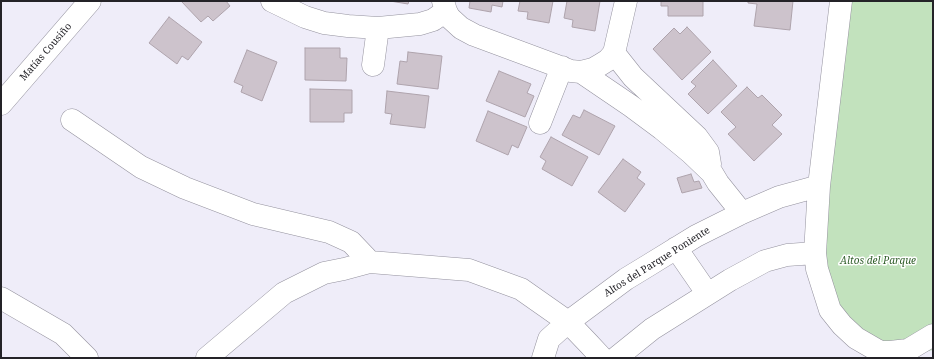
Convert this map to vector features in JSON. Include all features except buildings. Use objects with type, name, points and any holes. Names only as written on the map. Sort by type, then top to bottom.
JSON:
[{"type":"street","name":"Matías Cousiño","points":[[1,104],[90,1]]},
{"type":"street","points":[[272,1],[305,17],[324,23],[378,28],[420,24],[433,20],[445,6],[450,17],[462,28],[474,35],[572,70],[697,137],[708,152],[712,173],[742,213]]},
{"type":"street","points":[[572,70],[593,69],[608,60],[614,53],[626,1]]},
{"type":"street","points":[[841,1],[819,186],[815,253],[816,269],[830,310],[842,325],[856,338],[880,355],[908,350],[933,335]]},
{"type":"street","points":[[373,65],[378,28]]},
{"type":"street","points":[[614,53],[668,122]]},
{"type":"street","points":[[540,123],[572,70]]},
{"type":"street","points":[[72,120],[141,167],[185,188],[253,214],[329,232],[351,242],[370,262]]},
{"type":"street","name":"Altos del Parque Poniente","points":[[543,358],[543,354],[549,339],[568,322],[626,279],[696,236],[742,213],[779,197],[819,186]]},
{"type":"street","points":[[676,248],[707,293]]},
{"type":"street","points":[[616,358],[652,329],[707,293],[765,261],[787,255],[815,253]]},
{"type":"street","points":[[206,358],[284,293],[324,273],[370,262],[469,270],[521,289],[568,322],[602,358]]},
{"type":"street","points":[[1,298],[63,334],[87,358]]},
{"type":"green space","name":"Altos del Parque","points":[[845,1],[933,1],[933,350],[916,354],[897,352],[845,321],[822,269]]}]
